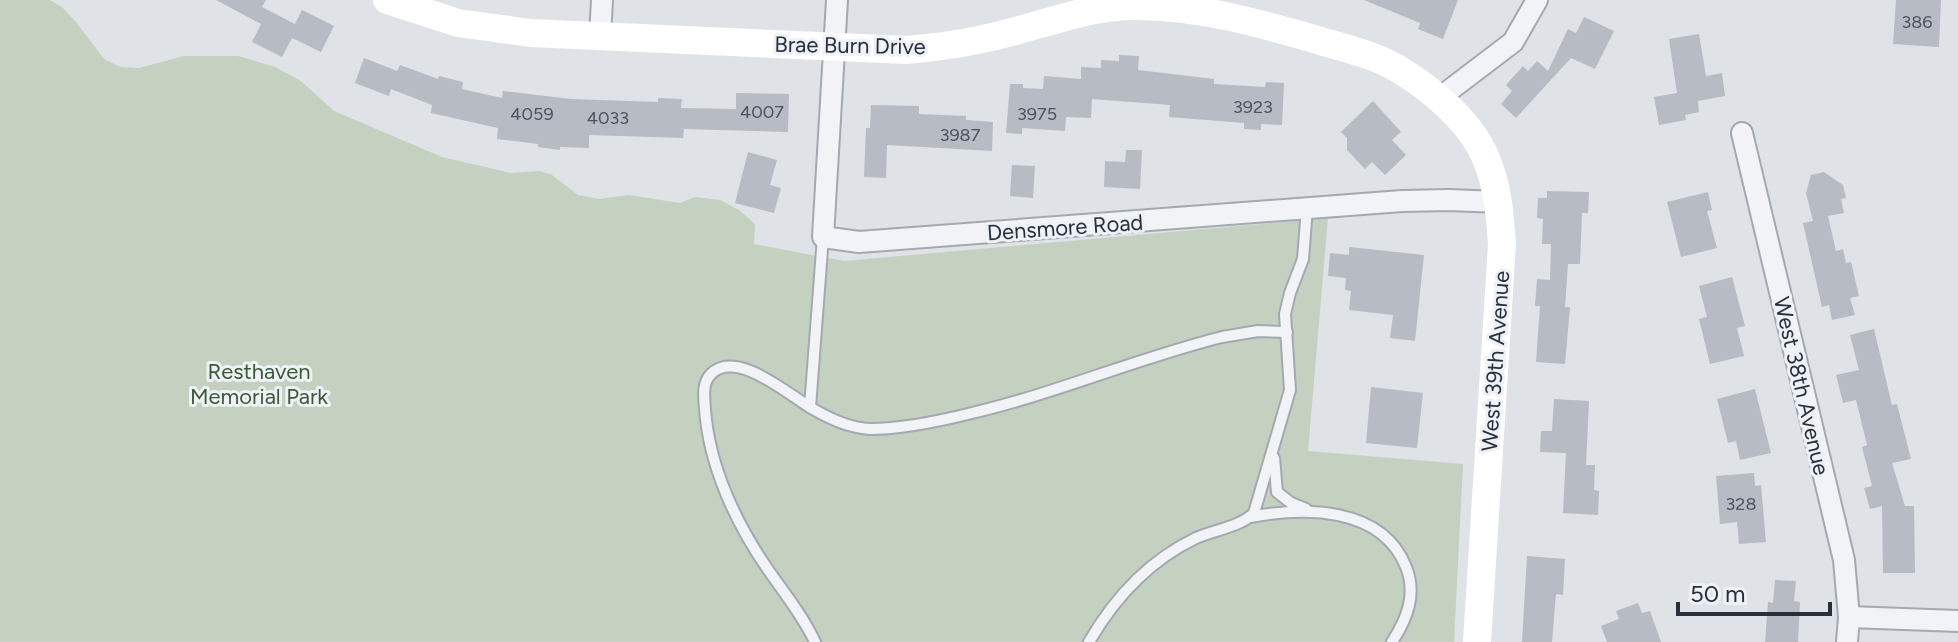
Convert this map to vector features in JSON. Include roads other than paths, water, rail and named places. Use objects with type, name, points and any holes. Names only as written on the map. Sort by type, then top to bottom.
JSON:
[{"type":"street","name":"Brae Burn Drive","points":[[387,0],[458,23],[530,33],[906,50],[946,46],[1068,15],[1129,6],[1180,9],[1255,22],[1348,49],[1399,69],[1438,99]]},
{"type":"street","points":[[600,37],[602,0]]},
{"type":"street","points":[[823,237],[837,0]]},
{"type":"street","points":[[1438,99],[1513,42],[1537,0]]},
{"type":"street","name":"West 39th Avenue","points":[[1438,99],[1466,125],[1487,160],[1499,202],[1502,244],[1477,642]]},
{"type":"street","name":"West 38th Avenue","points":[[1742,133],[1844,560],[1849,617],[1847,642]]},
{"type":"street","name":"Densmore Road","points":[[823,237],[859,242],[1427,200],[1499,202]]},
{"type":"street","points":[[1849,617],[1958,621]]},
{"type":"lane","points":[[1250,517],[1254,513],[1290,390],[1287,305],[1303,259],[1307,208]]},
{"type":"lane","points":[[810,407],[823,237]]},
{"type":"lane","points":[[815,642],[749,540],[733,509],[711,448],[705,413],[705,383],[717,369],[741,369],[765,377],[810,407],[850,426],[862,428],[915,424],[1011,404],[1210,340],[1258,331],[1287,332]]},
{"type":"lane","points":[[1274,444],[1277,492],[1291,503],[1316,513]]},
{"type":"lane","points":[[1089,642],[1120,594],[1147,569],[1195,539],[1250,517],[1275,512],[1316,513],[1363,522],[1389,539],[1404,561],[1411,596],[1403,625],[1392,642]]},
{"type":"park label","name":"Resthaven Memorial Park","points":[[259,384]]}]
